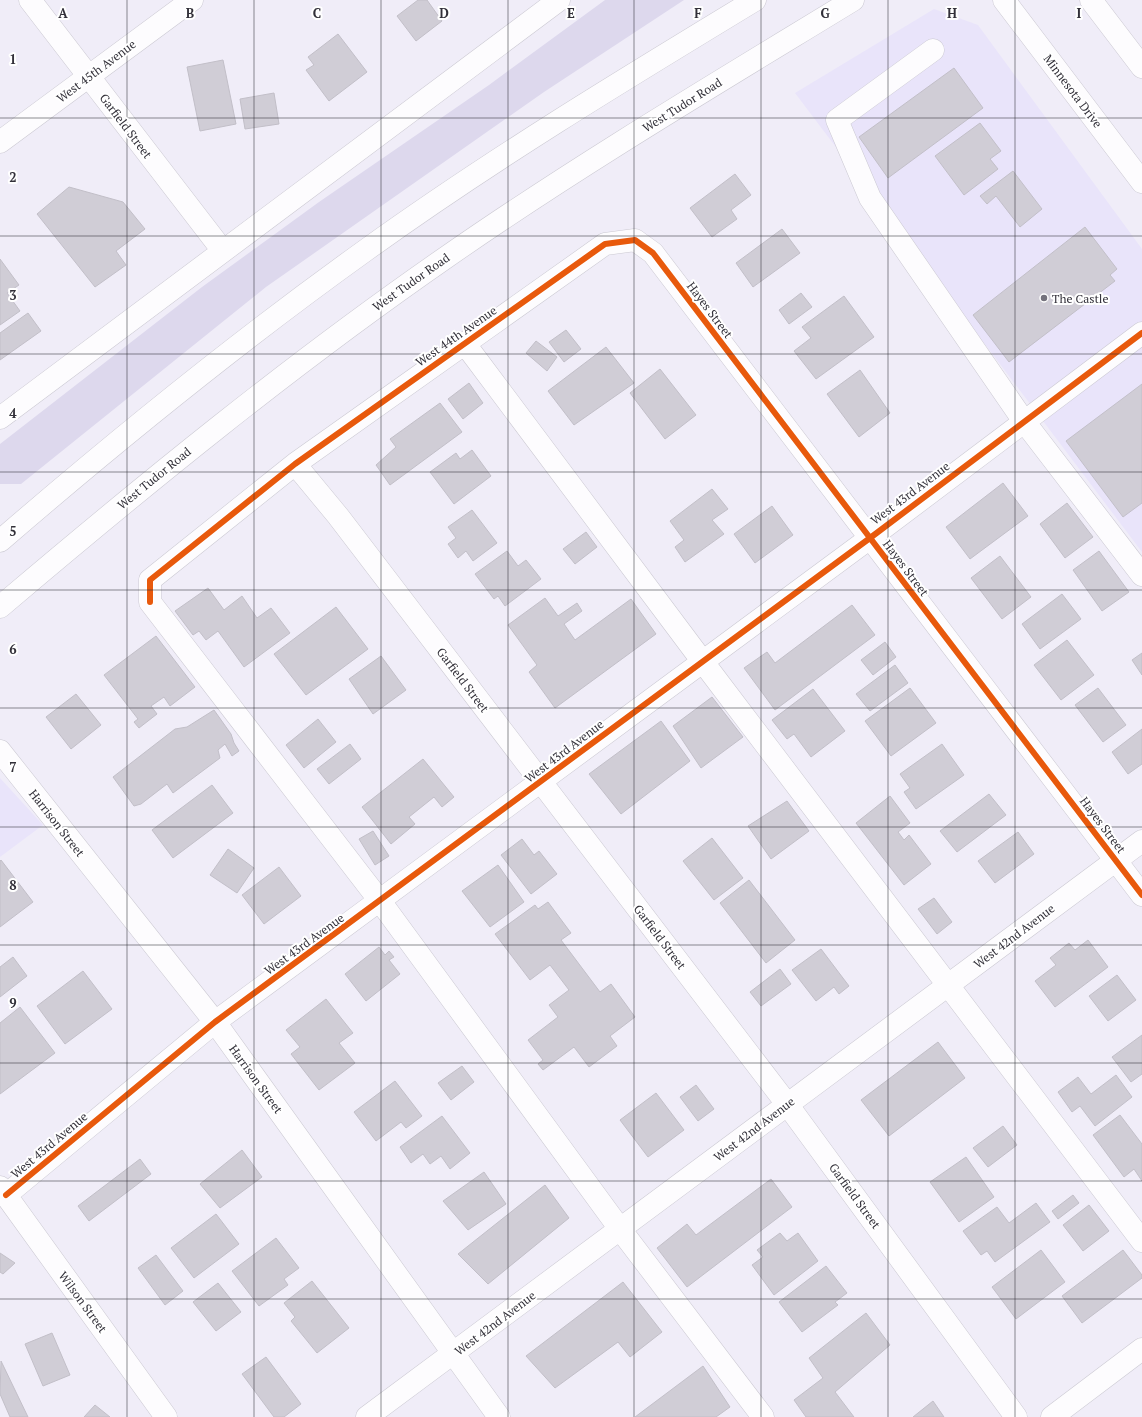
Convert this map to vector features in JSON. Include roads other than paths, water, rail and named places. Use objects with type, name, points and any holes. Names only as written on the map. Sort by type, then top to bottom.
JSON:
[{"type":"street","name":"Garfield Street","points":[[30,0],[223,252]]},
{"type":"street","name":"West 45th Avenue","points":[[0,142],[192,0]]},
{"type":"street","points":[[0,418],[559,0]]},
{"type":"street","points":[[0,541],[190,382],[366,250],[478,173],[591,100],[755,0]]},
{"type":"street","name":"West Tudor Road","points":[[0,607],[122,503],[202,439],[373,308],[525,203],[853,0]]},
{"type":"street","name":"Minnesota Drive","points":[[1004,0],[1142,182]]},
{"type":"street","points":[[1091,0],[1142,67]]},
{"type":"street","points":[[933,50],[838,120],[870,198],[1023,420],[1142,575]]},
{"type":"street","name":"West 44th Avenue","points":[[380,901],[150,602],[150,580],[295,464],[606,244],[635,240]]},
{"type":"street","name":"Hayes Street","points":[[635,240],[653,253],[1142,894]]},
{"type":"street","name":"West 43rd Avenue","points":[[3,1191],[215,1022],[870,538],[1023,420],[1142,333]]},
{"type":"street","points":[[465,344],[703,662],[1142,1241]]},
{"type":"street","name":"Garfield Street","points":[[295,464],[338,516],[788,1104],[1016,1417]]},
{"type":"street","name":"Harrison Street","points":[[0,751],[215,1022],[452,1354],[499,1417]]},
{"type":"street","name":"West 42nd Avenue","points":[[367,1417],[1142,841]]},
{"type":"street","points":[[380,901],[620,1229],[763,1417]]},
{"type":"street","name":"Wilson Street","points":[[3,1191],[166,1417]]},
{"type":"street","points":[[1052,1417],[1142,1349]]},
{"type":"place","name":"The Castle","points":[[1044,298]]}]
